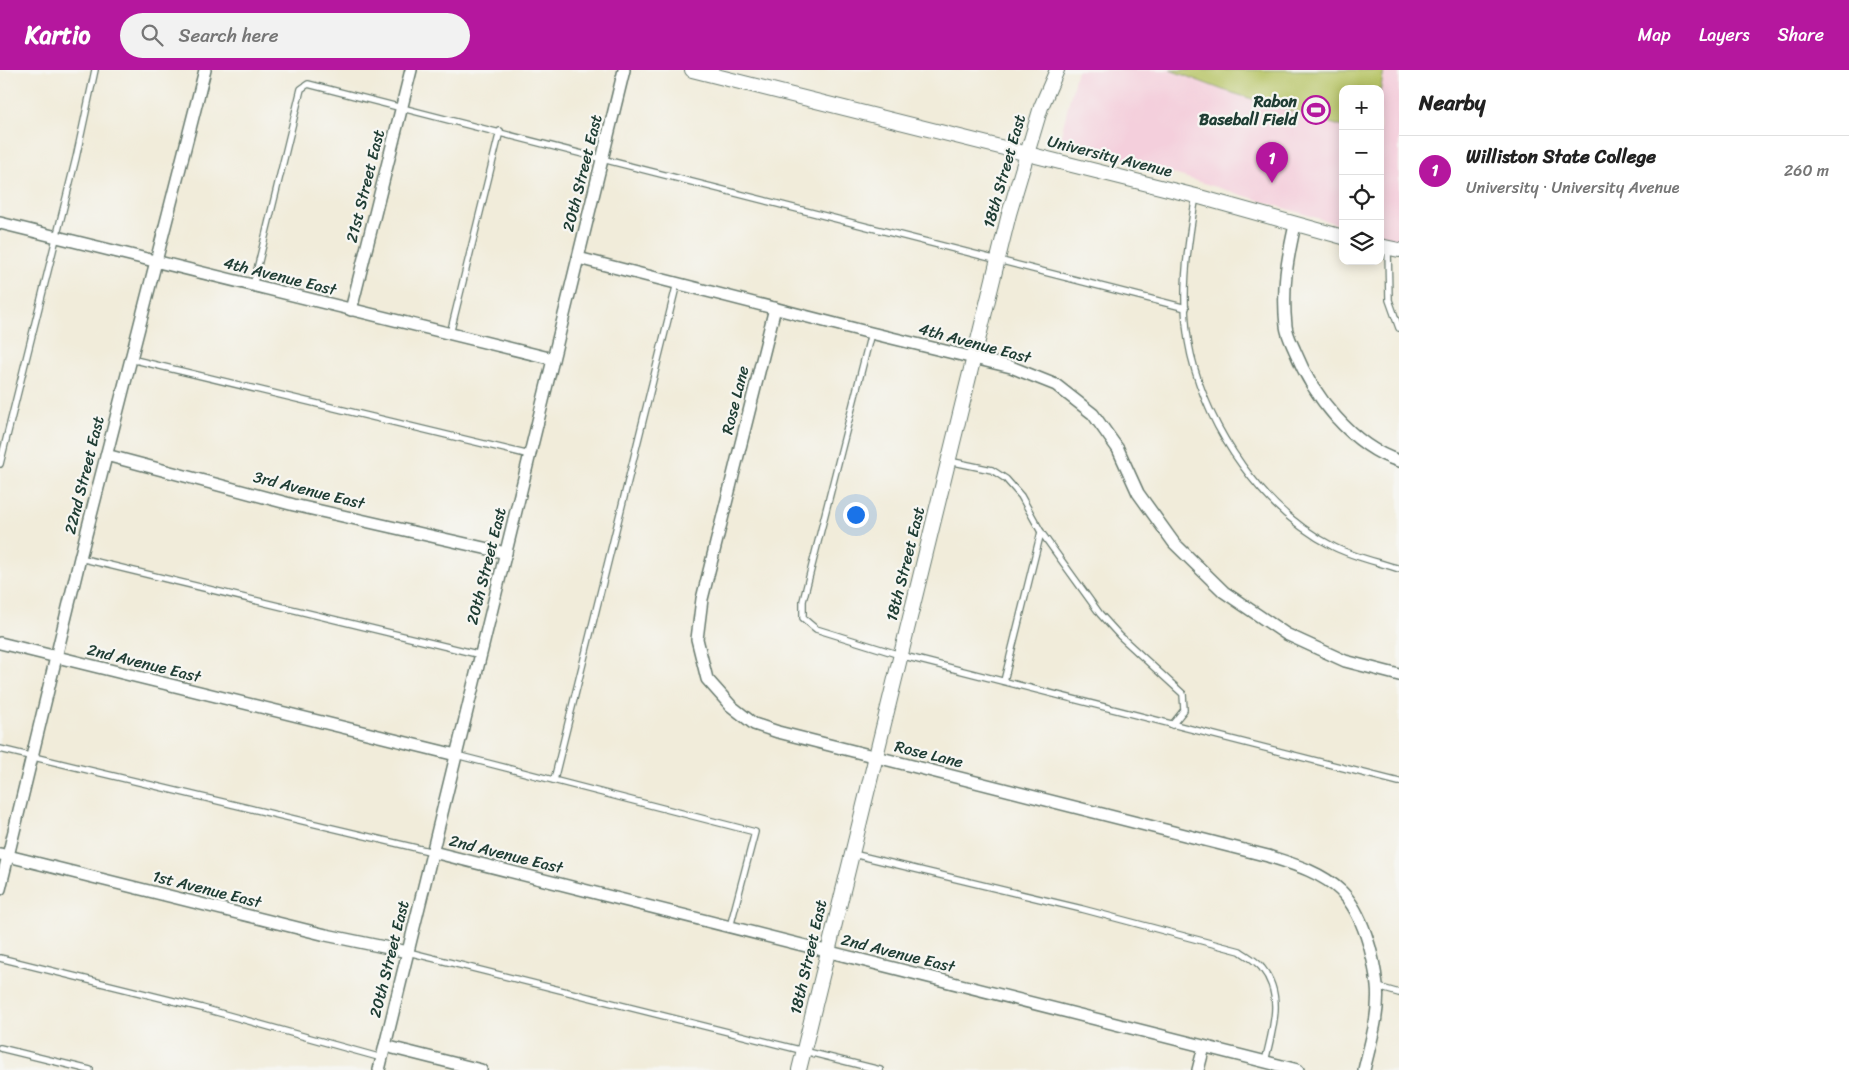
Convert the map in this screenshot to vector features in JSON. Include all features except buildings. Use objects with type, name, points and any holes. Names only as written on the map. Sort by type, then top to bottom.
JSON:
[{"type":"street","name":"22nd Street East","points":[[0,889],[4,855],[32,757],[80,558],[205,70]]},
{"type":"street","name":"21st Street East","points":[[351,310],[411,70]]},
{"type":"street","name":"20th Street East","points":[[380,1064],[624,70]]},
{"type":"street","name":"University Avenue","points":[[692,70],[709,72],[1196,196],[1339,236]]},
{"type":"street","name":"18th Street East","points":[[799,1070],[998,259],[1041,107],[1057,70]]},
{"type":"street","name":"4th Avenue East","points":[[0,223],[553,359]]},
{"type":"street","points":[[1295,225],[1285,270],[1286,329],[1305,377],[1338,421],[1384,456],[1399,461]]},
{"type":"street","name":"4th Avenue East","points":[[578,258],[1011,367],[1056,385],[1093,414],[1118,449],[1138,493],[1174,543],[1224,592],[1286,634],[1345,661],[1399,675]]},
{"type":"street","name":"Rose Lane","points":[[775,308],[702,599],[697,639],[707,679],[731,706],[754,724],[778,732],[1260,854],[1306,868],[1340,891],[1361,919],[1378,987],[1374,1024],[1364,1070]]},
{"type":"street","name":"3rd Avenue East","points":[[106,455],[294,504],[506,553]]},
{"type":"street","name":"2nd Avenue East","points":[[0,643],[456,755]]},
{"type":"street","name":"2nd Avenue East","points":[[432,852],[1298,1070]]},
{"type":"street","name":"1st Avenue East","points":[[4,855],[326,935],[408,952]]},
{"type":"street","points":[[385,1046],[481,1070]]},
{"type":"street","points":[[1198,1070],[1204,1047]]},
{"type":"lane","points":[[0,464],[57,237],[95,70]]},
{"type":"lane","points":[[253,286],[301,89],[308,84],[500,131],[1186,308]]},
{"type":"lane","points":[[450,334],[500,131]]},
{"type":"lane","points":[[1196,196],[1189,233],[1186,308],[1190,354],[1208,407],[1234,453],[1264,492],[1295,522],[1335,548],[1399,569]]},
{"type":"lane","points":[[1389,248],[1389,300],[1399,328]]},
{"type":"lane","points":[[554,780],[677,283]]},
{"type":"lane","points":[[871,333],[804,601],[803,618],[816,629],[900,656],[1399,782]]},
{"type":"lane","points":[[131,359],[530,456]]},
{"type":"lane","points":[[949,461],[992,470],[1006,480],[1021,496],[1041,532],[1100,614],[1126,642],[1183,694],[1184,710],[1172,725]]},
{"type":"lane","points":[[1004,681],[1041,532]]},
{"type":"lane","points":[[80,558],[481,655]]},
{"type":"lane","points":[[0,749],[432,852]]},
{"type":"lane","points":[[456,755],[755,832],[730,927]]},
{"type":"lane","points":[[851,853],[1082,909],[1240,951],[1262,967],[1275,990],[1276,1013],[1265,1062]]},
{"type":"lane","points":[[408,952],[880,1070]]},
{"type":"lane","points":[[0,958],[202,1008],[380,1064]]},
{"type":"lane","points":[[1378,987],[1399,993]]},
{"type":"lane","points":[[0,1048],[90,1070]]},
{"type":"shaded area","points":[[1077,70],[1399,70],[1399,244],[1384,239],[1384,85],[1339,85],[1339,225],[1060,139]]},
{"type":"green space","name":"Rabon Baseball Field","points":[[1170,70],[1384,70],[1381,85],[1339,85],[1339,126],[1223,90]]},
{"type":"place","name":"Rabon Baseball Field","points":[[1316,110]]},
{"type":"place","name":"Williston State College","points":[[1272,183]]}]
